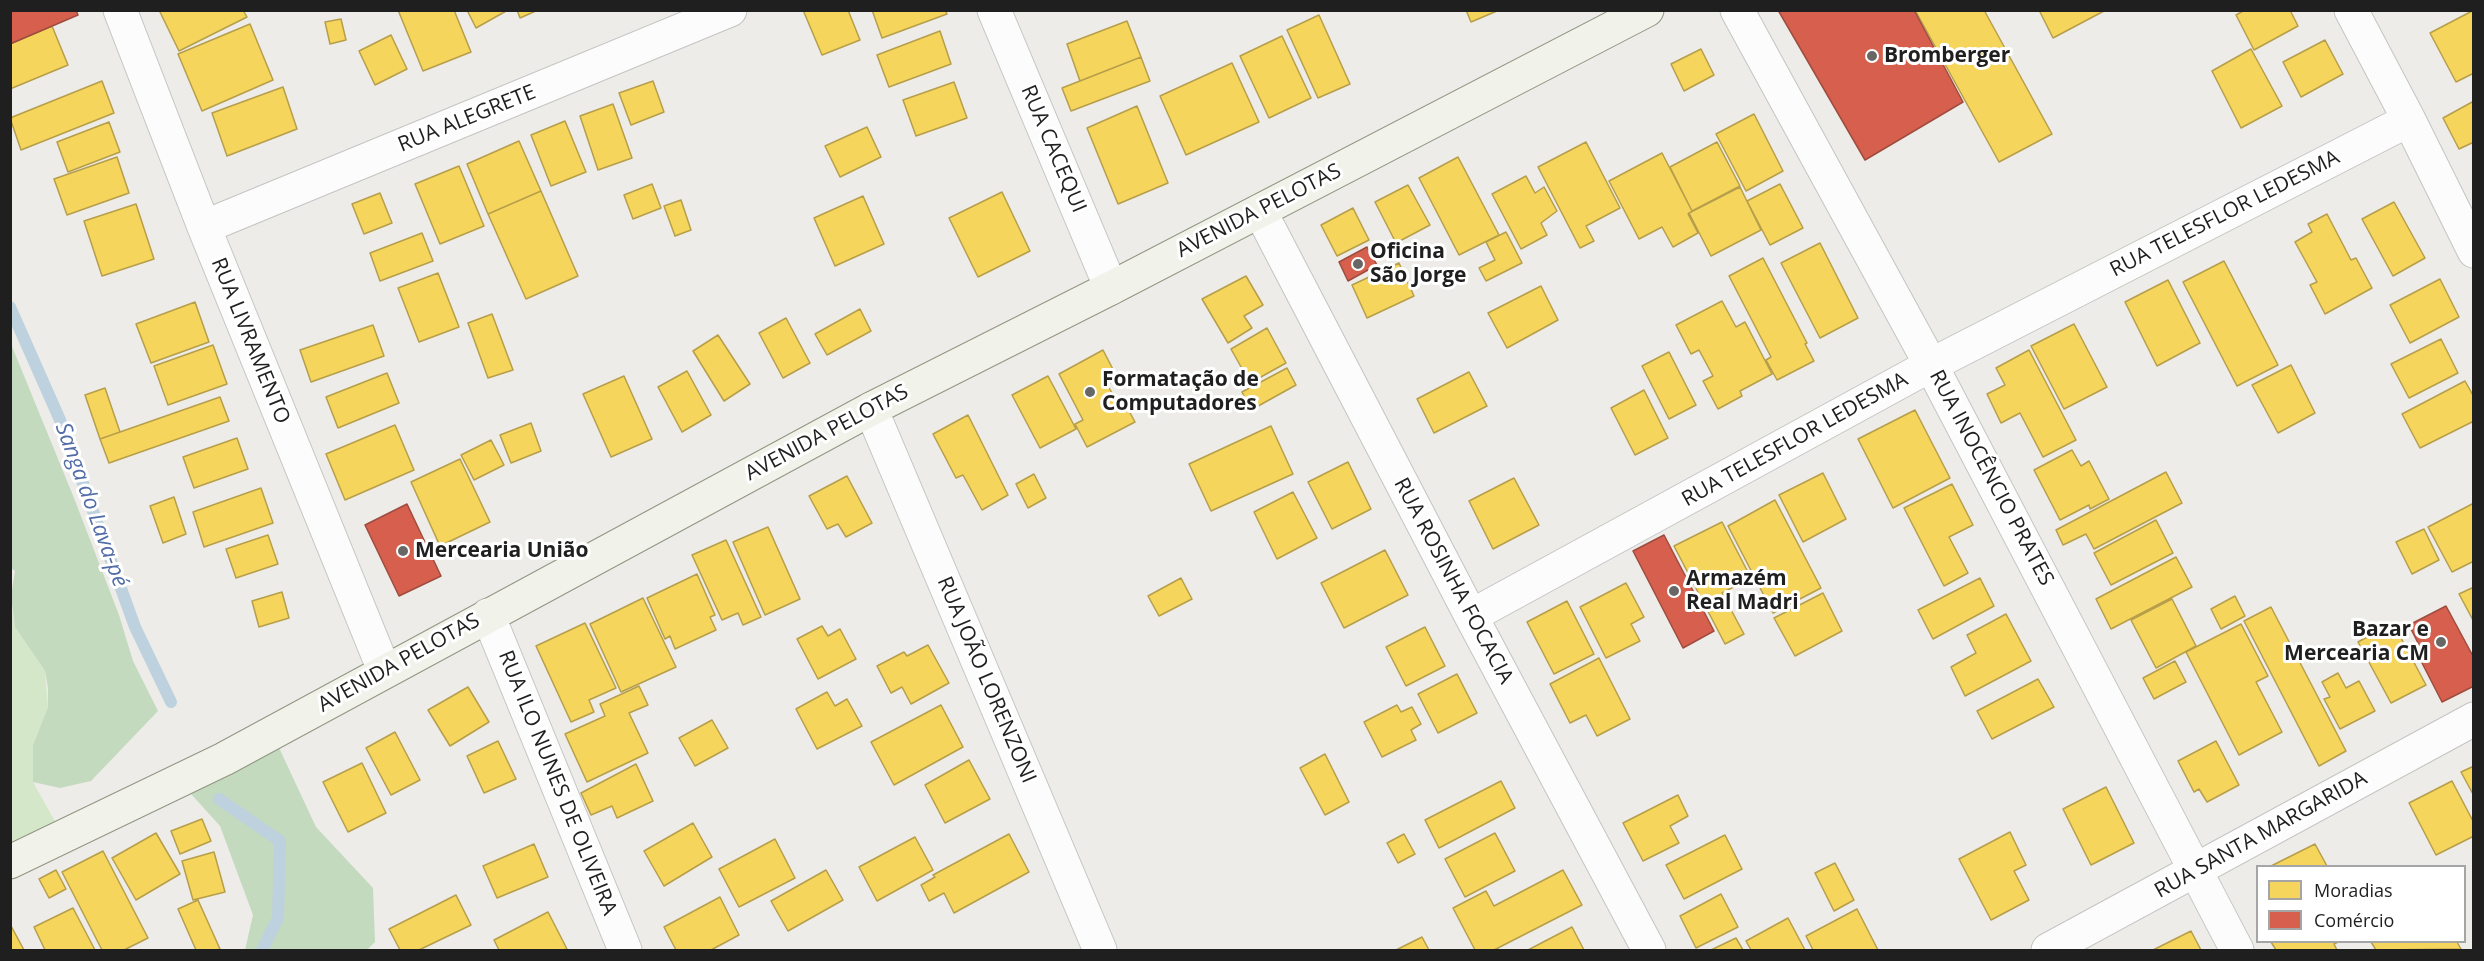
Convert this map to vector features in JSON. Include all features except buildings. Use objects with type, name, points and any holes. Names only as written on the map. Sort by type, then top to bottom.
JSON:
[{"type":"street","name":"RUA LIVRAMENTO","points":[[120,10],[204,227],[384,670]]},
{"type":"street","name":"RUA ALEGRETE","points":[[204,227],[730,10]]},
{"type":"street","name":"RUA CACEQUI","points":[[994,10],[1111,288]]},
{"type":"street","name":"AVENIDA PELOTAS","points":[[10,862],[224,759],[384,670],[871,409],[1111,288],[1647,10]]},
{"type":"street","name":"RUA INOCÊNCIO PRATES","points":[[1737,10],[1931,365],[2197,870],[2237,951]]},
{"type":"street","points":[[2351,10],[2409,120],[2474,252]]},
{"type":"street","name":"RUA TELESFLOR LEDESMA","points":[[1471,616],[1931,365],[2409,120]]},
{"type":"street","name":"RUA ROSINHA FOCACIA","points":[[1260,211],[1649,951]]},
{"type":"street","name":"RUA JOÃO LORENZONI","points":[[871,409],[1100,951]]},
{"type":"street","name":"RUA ILO NUNES DE OLIVEIRA","points":[[488,615],[625,951]]},
{"type":"street","name":"RUA SANTA MARGARIDA","points":[[2048,951],[2474,719]]},
{"type":"green space","points":[[11,344],[74,498],[119,615],[133,661],[158,711],[91,781],[60,788],[33,782],[33,745],[48,707],[48,688],[45,671],[15,627],[11,596],[15,571],[10,567]]},
{"type":"green space","points":[[10,596],[15,627],[45,671],[48,707],[33,745],[33,782],[66,841],[10,869]]},
{"type":"green space","points":[[274,737],[316,827],[373,888],[375,942],[367,950],[245,950],[253,915],[220,826],[183,785]]},
{"type":"waterway","name":"Sanga do Lava-pé","points":[[10,307],[60,420],[135,627],[171,702]]},
{"type":"waterway","name":"Sanga do Lava-pé","points":[[219,799],[280,841],[278,918],[262,950]]},
{"type":"place","name":"Bromberger","points":[[1872,56]]},
{"type":"place","name":"Oficina São Jorge","points":[[1358,264]]},
{"type":"place","name":"Formatação de Computadores","points":[[1090,392]]},
{"type":"place","name":"Mercearia União","points":[[403,551]]},
{"type":"place","name":"Armazém Real Madri","points":[[1674,591]]},
{"type":"place","name":"Bazar e Mercearia CM","points":[[2441,642]]}]
